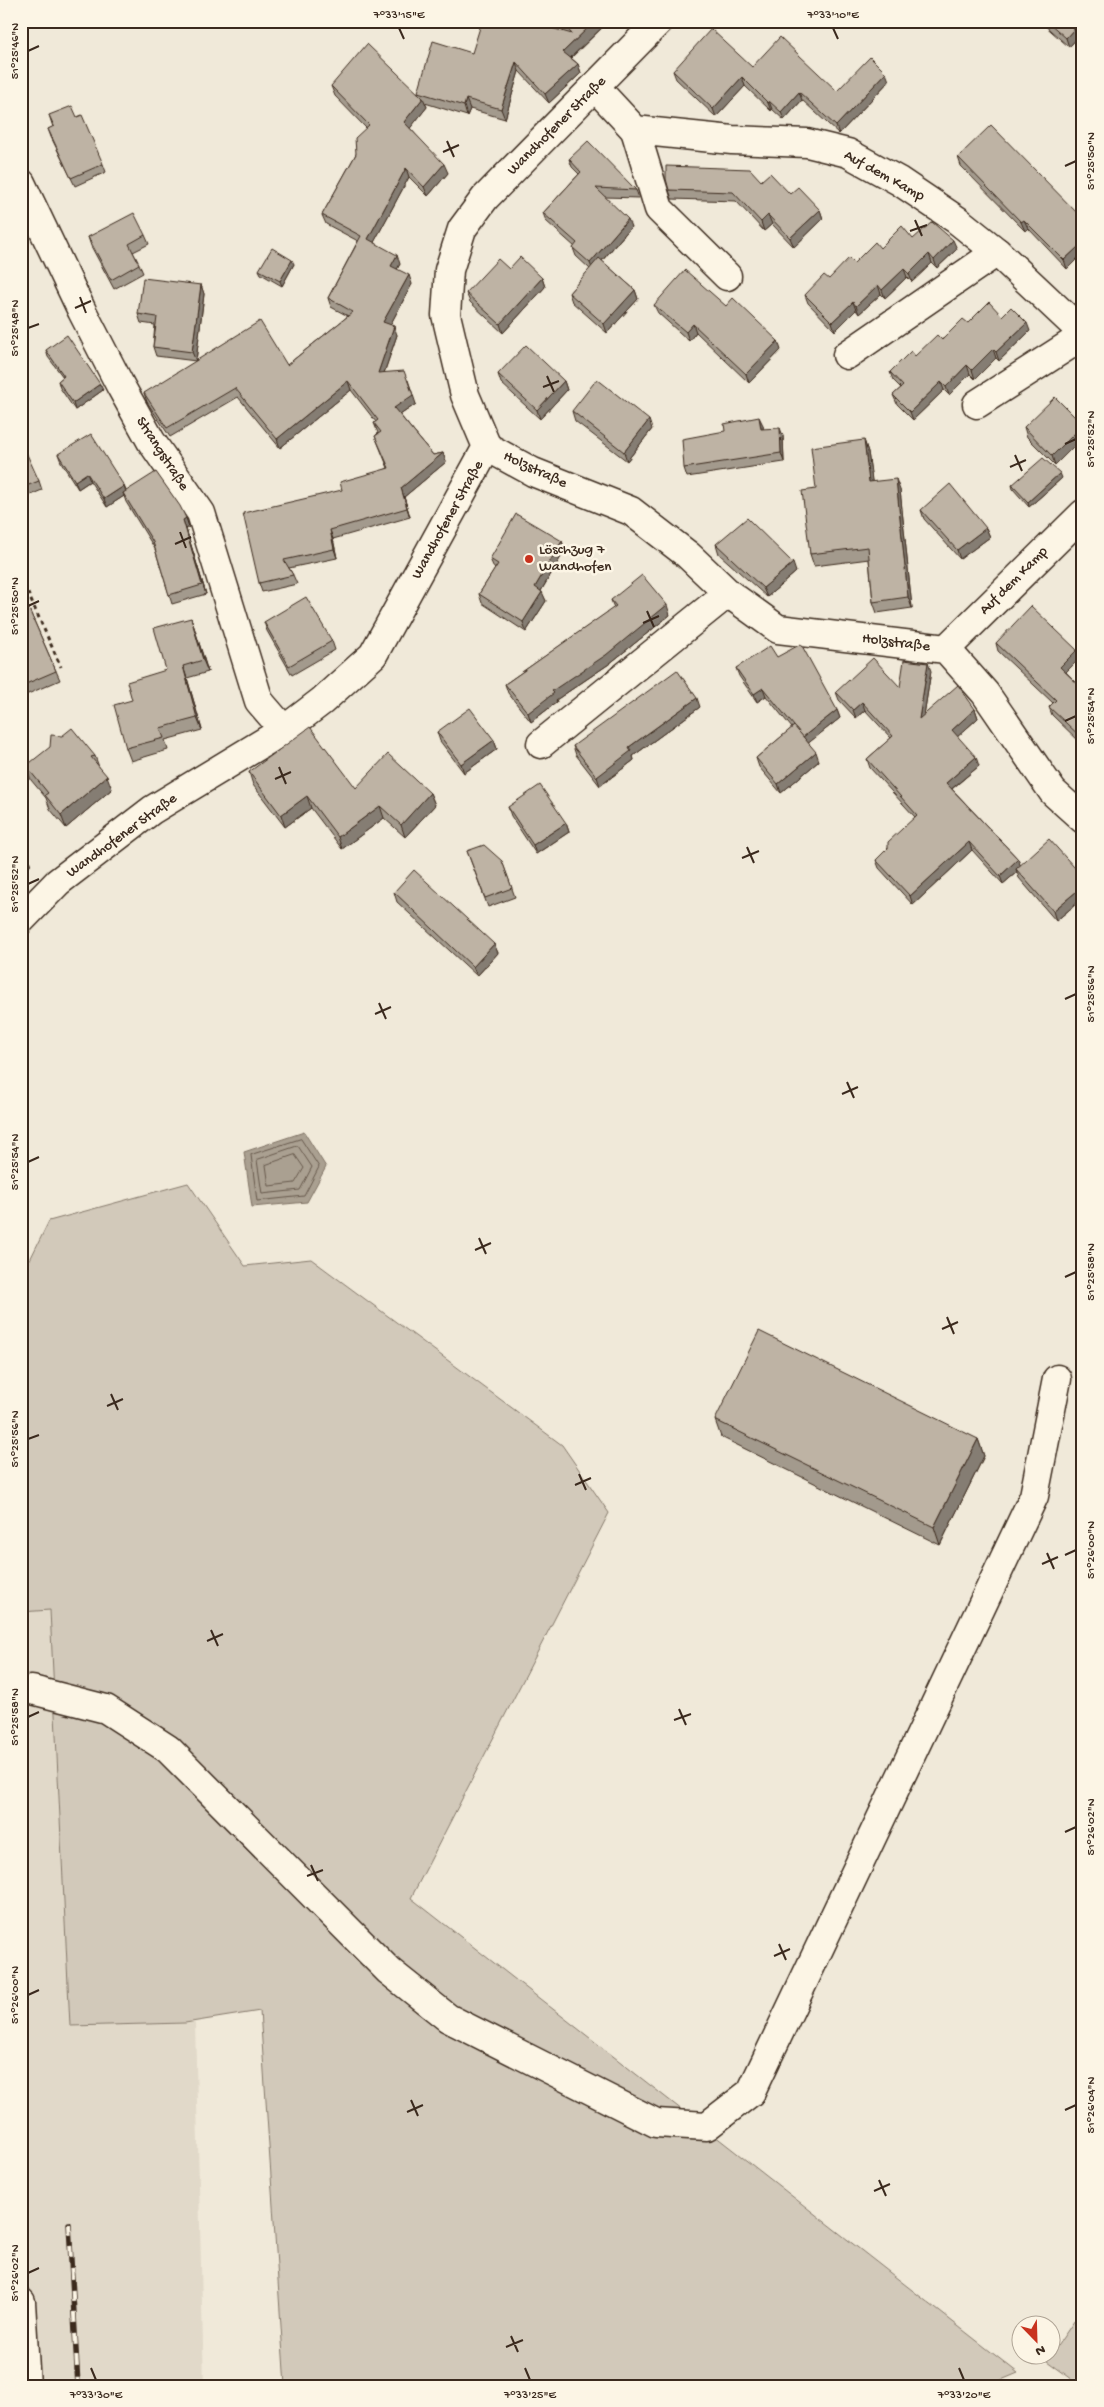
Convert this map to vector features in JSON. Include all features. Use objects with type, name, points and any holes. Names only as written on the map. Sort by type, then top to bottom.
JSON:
[{"type":"street","name":"Wandhofener Straße","points":[[21,920],[58,882],[152,810],[284,730],[322,701],[374,655],[487,447],[465,395],[446,315],[449,270],[462,230],[485,198],[659,21]]},
{"type":"street","points":[[595,88],[635,130],[659,209],[727,276]]},
{"type":"street","name":"Auf dem Kamp","points":[[635,130],[732,140],[807,143],[848,153],[899,181],[957,220],[996,252],[1083,335]]},
{"type":"street","name":"Strangstraße","points":[[21,183],[82,311],[120,385],[151,441],[201,513],[259,701],[284,730]]},
{"type":"street","points":[[847,355],[996,252]]},
{"type":"street","points":[[977,404],[1083,335]]},
{"type":"street","name":"Holzstraße","points":[[487,447],[533,472],[631,511],[688,555],[728,593],[778,629],[946,649],[985,693],[1053,792],[1083,819]]},
{"type":"street","name":"Auf dem Kamp","points":[[946,649],[1083,514]]},
{"type":"street","points":[[541,744],[728,593]]},
{"type":"street","points":[[21,1691],[32,1690],[106,1709],[168,1749],[389,1971],[448,2018],[656,2123],[707,2126],[751,2092],[1030,1505],[1034,1496],[1057,1379]]},
{"type":"street","points":[[21,2302],[26,2386]]},
{"type":"path","points":[[21,578],[61,667]]},
{"type":"shaded area","points":[[188,1183],[245,1266],[311,1259],[562,1445],[609,1513],[411,1898],[1018,2373],[987,2386],[285,2386],[260,2011],[185,2023],[70,2026],[50,1610],[21,1612],[21,1278],[49,1221]]},
{"type":"shaded area","points":[[50,1610],[70,2026],[195,2023],[204,2386],[21,2386],[21,1612]]},
{"type":"shaded area","points":[[1083,2308],[1083,2378],[1076,2382],[1051,2364],[1062,2364],[1062,2339]]},
{"type":"water","points":[[304,1132],[326,1167],[307,1202],[252,1207],[244,1152]]},
{"type":"building","points":[[482,21],[527,21],[572,34],[560,21],[595,21],[563,52],[578,64],[545,94],[516,62],[501,109],[466,99],[464,106],[418,92],[433,41],[472,53]]},
{"type":"building","points":[[1047,21],[1081,21],[1066,38]]},
{"type":"building","points":[[711,29],[752,67],[780,37],[837,91],[870,57],[886,73],[836,126],[799,92],[781,112],[769,101],[768,103],[742,77],[713,109],[673,71]]},
{"type":"building","points":[[367,44],[423,98],[404,122],[444,164],[424,187],[406,168],[368,239],[397,255],[391,266],[409,275],[383,322],[394,326],[378,373],[404,371],[413,395],[394,408],[433,455],[443,453],[401,488],[407,508],[330,530],[334,549],[284,560],[293,575],[259,583],[243,513],[342,490],[340,482],[389,468],[375,436],[381,432],[374,423],[378,420],[348,381],[277,439],[235,388],[167,428],[144,393],[260,321],[287,365],[353,312],[328,298],[361,236],[322,215],[356,154],[355,138],[369,125],[331,86]]},
{"type":"building","points":[[72,106],[77,117],[82,115],[103,164],[71,178],[48,129],[54,126],[49,115]]},
{"type":"building","points":[[991,125],[1083,219],[1083,252],[1078,247],[1064,260],[1024,220],[1021,222],[958,157]]},
{"type":"building","points":[[588,141],[636,190],[596,188],[628,219],[590,263],[573,248],[577,243],[543,213],[581,172],[569,159]]},
{"type":"building","points":[[666,166],[750,169],[761,181],[770,173],[790,194],[798,187],[820,210],[790,238],[768,215],[761,222],[733,192],[669,190],[666,179]]},
{"type":"building","points":[[134,213],[145,235],[129,244],[139,264],[111,280],[88,237]]},
{"type":"building","points":[[932,222],[953,240],[934,260],[929,254],[909,274],[904,269],[882,290],[878,285],[856,306],[853,302],[832,322],[805,295],[824,275],[829,279],[849,258],[854,263],[875,242],[880,248],[902,226],[913,239]]},
{"type":"building","points":[[272,248],[292,260],[280,281],[259,270]]},
{"type":"building","points":[[520,257],[542,278],[500,324],[466,293],[498,259],[509,269]]},
{"type":"building","points":[[599,258],[635,290],[604,324],[569,293]]},
{"type":"building","points":[[685,270],[726,306],[733,298],[778,341],[746,374],[693,324],[686,332],[654,305]]},
{"type":"building","points":[[143,278],[201,285],[192,352],[153,347],[157,317],[138,314]]},
{"type":"building","points":[[989,302],[1002,316],[1011,307],[1027,323],[996,352],[993,349],[972,370],[967,365],[946,387],[941,382],[910,412],[893,395],[903,386],[890,372],[911,351],[915,356],[937,335],[942,340],[963,319],[968,323]]},
{"type":"building","points":[[67,335],[100,384],[73,403],[58,381],[64,376],[46,350]]},
{"type":"building","points":[[526,345],[564,381],[537,410],[498,374]]},
{"type":"building","points":[[597,379],[649,420],[624,452],[572,411]]},
{"type":"building","points":[[1055,397],[1083,425],[1052,456],[1024,427]]},
{"type":"building","points":[[759,417],[761,429],[780,428],[781,453],[684,468],[682,439],[725,431],[724,424]]},
{"type":"building","points":[[91,434],[124,486],[104,499],[87,473],[75,481],[58,454]]},
{"type":"building","points":[[864,440],[869,482],[896,479],[908,597],[873,602],[868,547],[810,554],[802,491],[816,489],[811,447]]},
{"type":"building","points":[[25,450],[39,481],[21,488],[21,452]]},
{"type":"building","points":[[1043,458],[1060,473],[1028,502],[1012,485]]},
{"type":"building","points":[[156,472],[180,506],[186,518],[183,520],[202,585],[169,595],[153,542],[123,493]]},
{"type":"building","points":[[950,484],[986,528],[957,550],[921,510]]},
{"type":"building","points":[[516,514],[562,541],[535,587],[542,592],[523,622],[479,594],[498,564],[490,559]]},
{"type":"building","points":[[747,518],[793,563],[763,588],[716,544]]},
{"type":"building","points":[[642,575],[667,605],[606,655],[552,691],[554,693],[528,713],[505,684],[616,606],[611,600]]},
{"type":"building","points":[[21,591],[56,671],[21,686]]},
{"type":"building","points":[[306,597],[332,641],[289,666],[264,622]]},
{"type":"building","points":[[1031,606],[1077,650],[1060,667],[1083,689],[1083,739],[1049,707],[1056,700],[996,643]]},
{"type":"building","points":[[191,618],[203,660],[183,666],[197,718],[160,728],[164,738],[126,748],[114,705],[132,700],[127,682],[166,670],[154,628]]},
{"type":"building","points":[[801,644],[837,710],[803,737],[763,688],[754,694],[736,668],[770,646],[777,657]]},
{"type":"building","points":[[873,658],[900,687],[904,660],[928,663],[919,719],[958,685],[975,709],[952,730],[976,757],[946,783],[1018,859],[1000,876],[969,842],[910,896],[876,860],[888,848],[888,842],[917,815],[867,759],[893,736],[862,702],[853,710],[836,692]]},
{"type":"building","points":[[677,670],[697,698],[629,747],[631,751],[597,777],[573,746]]},
{"type":"building","points":[[470,708],[494,740],[461,764],[437,732]]},
{"type":"building","points":[[794,726],[816,752],[778,784],[756,758]]},
{"type":"building","points":[[310,727],[356,788],[388,754],[430,793],[401,825],[380,806],[338,837],[307,796],[281,815],[249,772]]},
{"type":"building","points":[[72,728],[95,756],[91,757],[107,776],[61,815],[45,795],[48,793],[26,766],[50,747],[51,735],[62,736]]},
{"type":"building","points":[[540,785],[566,823],[533,845],[508,807]]},
{"type":"building","points":[[1049,839],[1083,877],[1083,886],[1053,911],[1016,869]]},
{"type":"building","points":[[484,845],[502,861],[512,888],[485,898],[467,851]]},
{"type":"building","points":[[21,846],[26,852],[21,856]]},
{"type":"building","points":[[414,870],[494,944],[473,967],[394,892]]},
{"type":"building","points":[[759,1331],[978,1439],[934,1527],[715,1420]]},
{"type":"railway","points":[[69,2224],[78,2386]]},
{"type":"place","name":"Löschzug 7 Wandhofen","points":[[529,559]]}]
